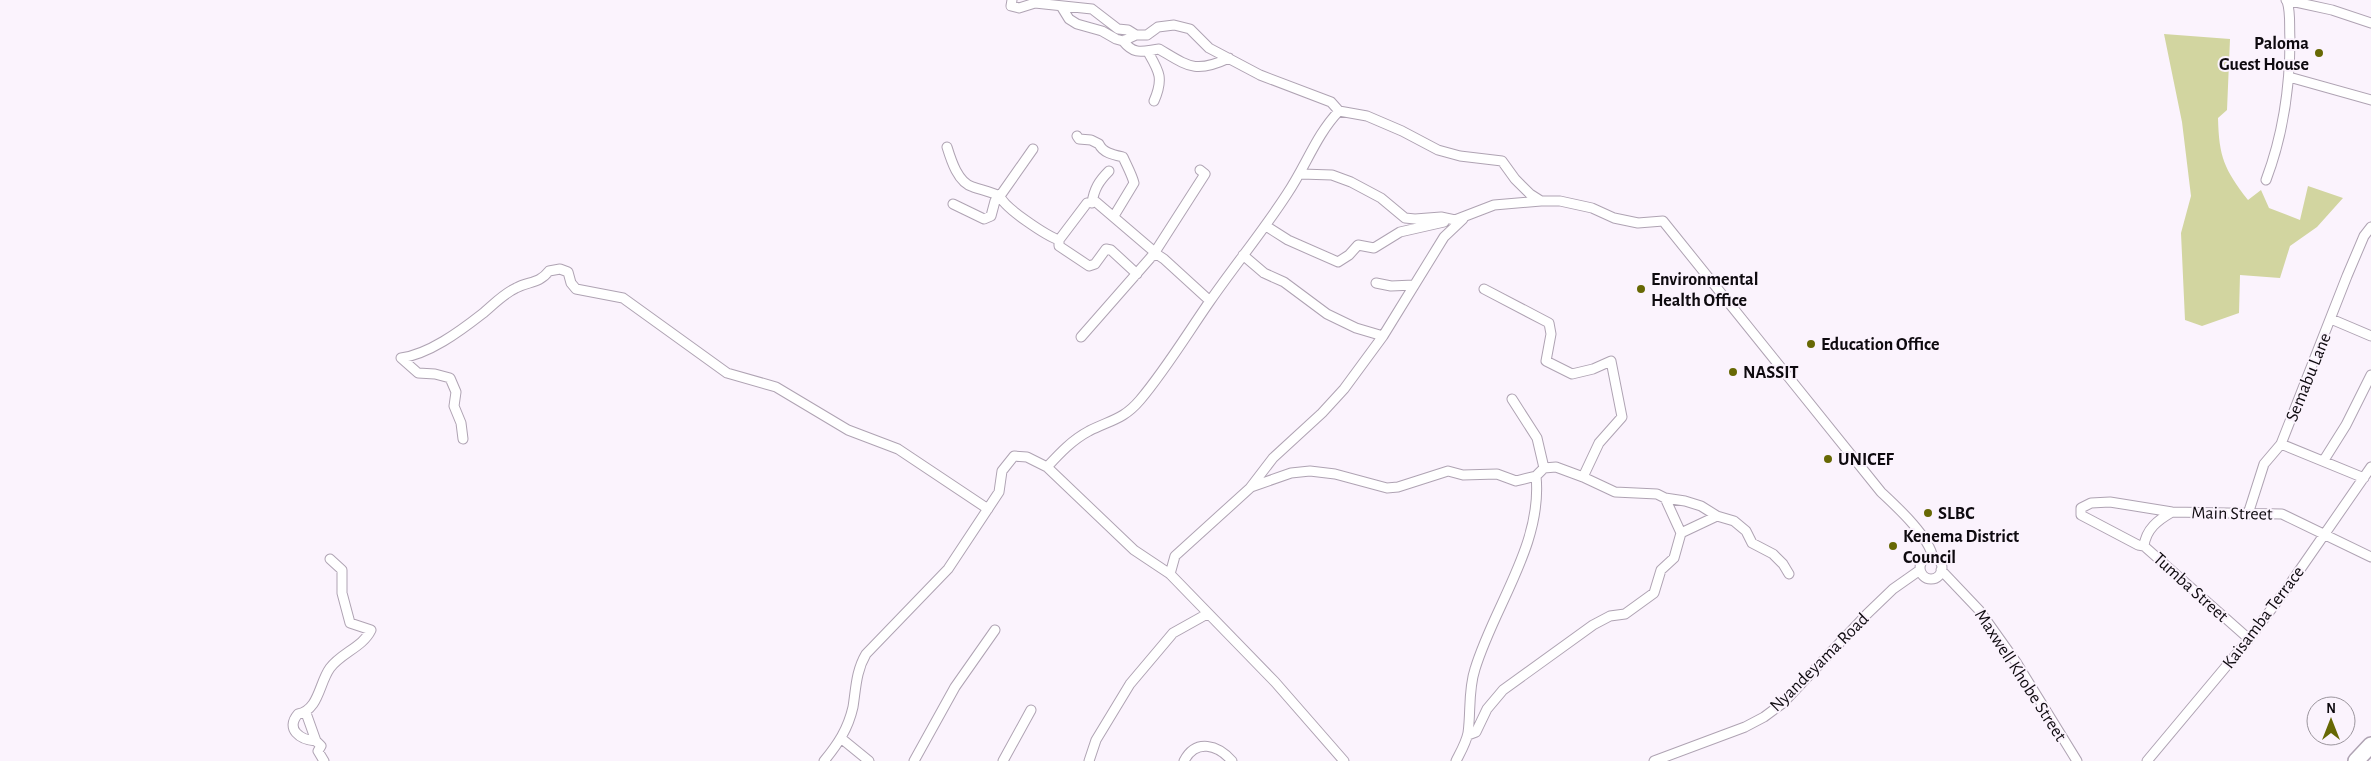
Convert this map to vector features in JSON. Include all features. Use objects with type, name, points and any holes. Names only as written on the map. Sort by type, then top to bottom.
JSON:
[{"type":"highway","points":[[2356,761],[2371,745]]},
{"type":"street","points":[[1012,0],[1012,6],[1019,8],[1035,3],[1092,9],[1118,29],[1128,30],[1136,35]]},
{"type":"street","points":[[2266,180],[2279,137],[2289,77],[2290,18],[2286,0],[2299,3],[2314,2],[2371,23]]},
{"type":"street","points":[[1061,6],[1069,19],[1077,24],[1102,31],[1123,41],[1136,51],[1148,52],[1158,49],[1194,67],[1212,65],[1229,58]]},
{"type":"street","points":[[1123,41],[1136,35],[1147,35],[1158,27],[1174,25],[1190,29],[1209,48],[1260,75],[1332,102],[1339,111],[1367,116],[1402,131],[1438,150],[1460,156],[1502,161],[1520,184],[1541,201]]},
{"type":"street","points":[[1148,52],[1158,67],[1160,78],[1159,89],[1154,101]]},
{"type":"street","points":[[2289,77],[2371,100]]},
{"type":"street","points":[[1047,467],[1067,445],[1089,431],[1127,414],[1166,368],[1210,301],[1266,226],[1301,174],[1325,126],[1339,111]]},
{"type":"street","points":[[1076,136],[1079,139],[1091,140],[1099,144],[1101,148],[1111,155],[1123,157],[1134,183],[1114,216]]},
{"type":"street","points":[[946,147],[954,167],[971,187],[1000,196],[1002,200],[1025,218],[1051,237],[1059,240]]},
{"type":"street","points":[[953,204],[984,219],[991,216],[995,201],[1033,149]]},
{"type":"street","points":[[1081,337],[1152,256],[1157,254],[1205,174],[1200,170]]},
{"type":"street","points":[[1092,202],[1094,192],[1100,180],[1109,171]]},
{"type":"street","points":[[1301,174],[1332,175],[1351,182],[1381,198],[1405,218],[1441,217],[1455,220]]},
{"type":"street","points":[[1266,226],[1288,240],[1338,262],[1349,255],[1358,245],[1374,248],[1400,232],[1455,220],[1494,205],[1560,201],[1592,208],[1614,218],[1638,223],[1663,221],[1847,450],[1932,549],[1933,558]]},
{"type":"street","points":[[1137,274],[1111,250],[1106,249],[1095,264],[1089,266],[1059,246],[1059,240],[1087,203],[1096,202],[1114,216],[1210,301]]},
{"type":"street","points":[[1170,574],[1175,556],[1250,488],[1273,458],[1322,413],[1344,389],[1383,336],[1444,237],[1466,215]]},
{"type":"street","name":"Semabu Lane","points":[[2364,478],[2281,444],[2331,319],[2346,276],[2364,236],[2371,228]]},
{"type":"street","points":[[1244,255],[1264,273],[1284,282],[1327,314],[1356,328],[1383,336]]},
{"type":"street","points":[[463,439],[462,423],[454,406],[456,392],[450,378],[435,374],[418,373],[401,358],[413,356],[436,344],[467,325],[516,288],[536,282],[543,278],[549,270],[560,269],[568,272],[571,283],[576,289],[623,298],[727,372],[776,387],[835,424],[898,449],[988,509]]},
{"type":"street","points":[[1376,283],[1394,286],[1414,285]]},
{"type":"street","points":[[1394,286],[1396,291],[1405,300]]},
{"type":"street","points":[[1484,289],[1549,324],[1552,334],[1546,361],[1572,374],[1593,369],[1611,361],[1622,417],[1599,443],[1583,477]]},
{"type":"street","points":[[2331,319],[2371,336]]},
{"type":"street","points":[[2324,460],[2346,425],[2371,375]]},
{"type":"street","points":[[1512,399],[1537,438],[1544,468]]},
{"type":"street","points":[[2248,514],[2264,464],[2281,444]]},
{"type":"street","points":[[824,761],[842,739],[853,707],[859,666],[866,654],[948,569],[999,492],[1002,471],[1014,456],[1027,457],[1047,467],[1134,550],[1170,574],[1275,682],[1344,761]]},
{"type":"street","points":[[1250,488],[1291,473],[1310,471],[1335,474],[1387,488],[1398,487],[1448,471],[1463,475],[1497,474],[1516,480],[1536,476],[1544,468],[1556,467],[1583,477],[1614,492],[1657,494],[1701,506],[1717,516],[1734,521],[1746,532],[1752,543],[1773,554],[1783,564],[1789,574]]},
{"type":"street","name":"Kaisamba Terrace","points":[[2147,761],[2249,639],[2371,467]]},
{"type":"street","points":[[1456,761],[1468,736],[1471,683],[1483,642],[1503,604],[1526,546],[1538,494],[1536,476]]},
{"type":"street","points":[[1468,736],[1476,732],[1487,709],[1503,690],[1593,625],[1610,616],[1625,614],[1654,593],[1661,570],[1674,558],[1681,533],[1666,498]]},
{"type":"street","name":"Main Street","points":[[2144,546],[2138,545],[2101,526],[2081,514],[2080,511],[2092,503],[2110,502],[2172,512],[2282,514],[2371,557]]},
{"type":"street","name":"Tumba Street","points":[[2172,512],[2155,523],[2146,536],[2144,546],[2249,639]]},
{"type":"street","points":[[1681,533],[1717,516]]},
{"type":"street","points":[[1933,558],[1940,562],[1941,570],[1936,577],[1928,578],[1920,570],[1922,562],[1933,558]]},
{"type":"street","points":[[316,741],[302,738],[293,731],[291,726],[298,714],[306,712],[323,686],[330,668],[358,645],[371,630],[350,623],[342,593],[342,570],[330,559]]},
{"type":"street","name":"Nyandeyama Road","points":[[1654,761],[1745,727],[1764,717],[1783,703],[1893,589],[1920,570]]},
{"type":"street","name":"Maxwell Khobe Street","points":[[1941,570],[1979,610],[2016,662],[2076,761]]},
{"type":"street","points":[[1089,761],[1096,740],[1130,684],[1173,633],[1207,614]]},
{"type":"street","points":[[914,761],[955,687],[995,630]]},
{"type":"street","points":[[1003,761],[1031,710]]},
{"type":"street","points":[[306,712],[316,741],[320,746],[318,750],[319,755],[324,761]]},
{"type":"street","points":[[842,739],[869,761]]},
{"type":"street","points":[[1184,761],[1196,747],[1206,745],[1216,748],[1232,761]]},
{"type":"green space","points":[[2164,34],[2230,39],[2227,110],[2218,118],[2220,143],[2228,171],[2248,200],[2261,190],[2269,208],[2300,220],[2308,186],[2343,198],[2317,227],[2290,246],[2280,278],[2240,275],[2239,313],[2202,326],[2185,320],[2181,233],[2191,196],[2182,122]]},
{"type":"place","name":"Paloma Guest House","points":[[2319,53]]},
{"type":"place","name":"Environmental Health Office","points":[[1641,289]]},
{"type":"place","name":"Education Office","points":[[1811,344]]},
{"type":"place","name":"NASSIT","points":[[1733,372]]},
{"type":"place","name":"UNICEF","points":[[1828,459]]},
{"type":"place","name":"SLBC","points":[[1928,513]]},
{"type":"place","name":"Kenema District Council","points":[[1893,546]]}]
